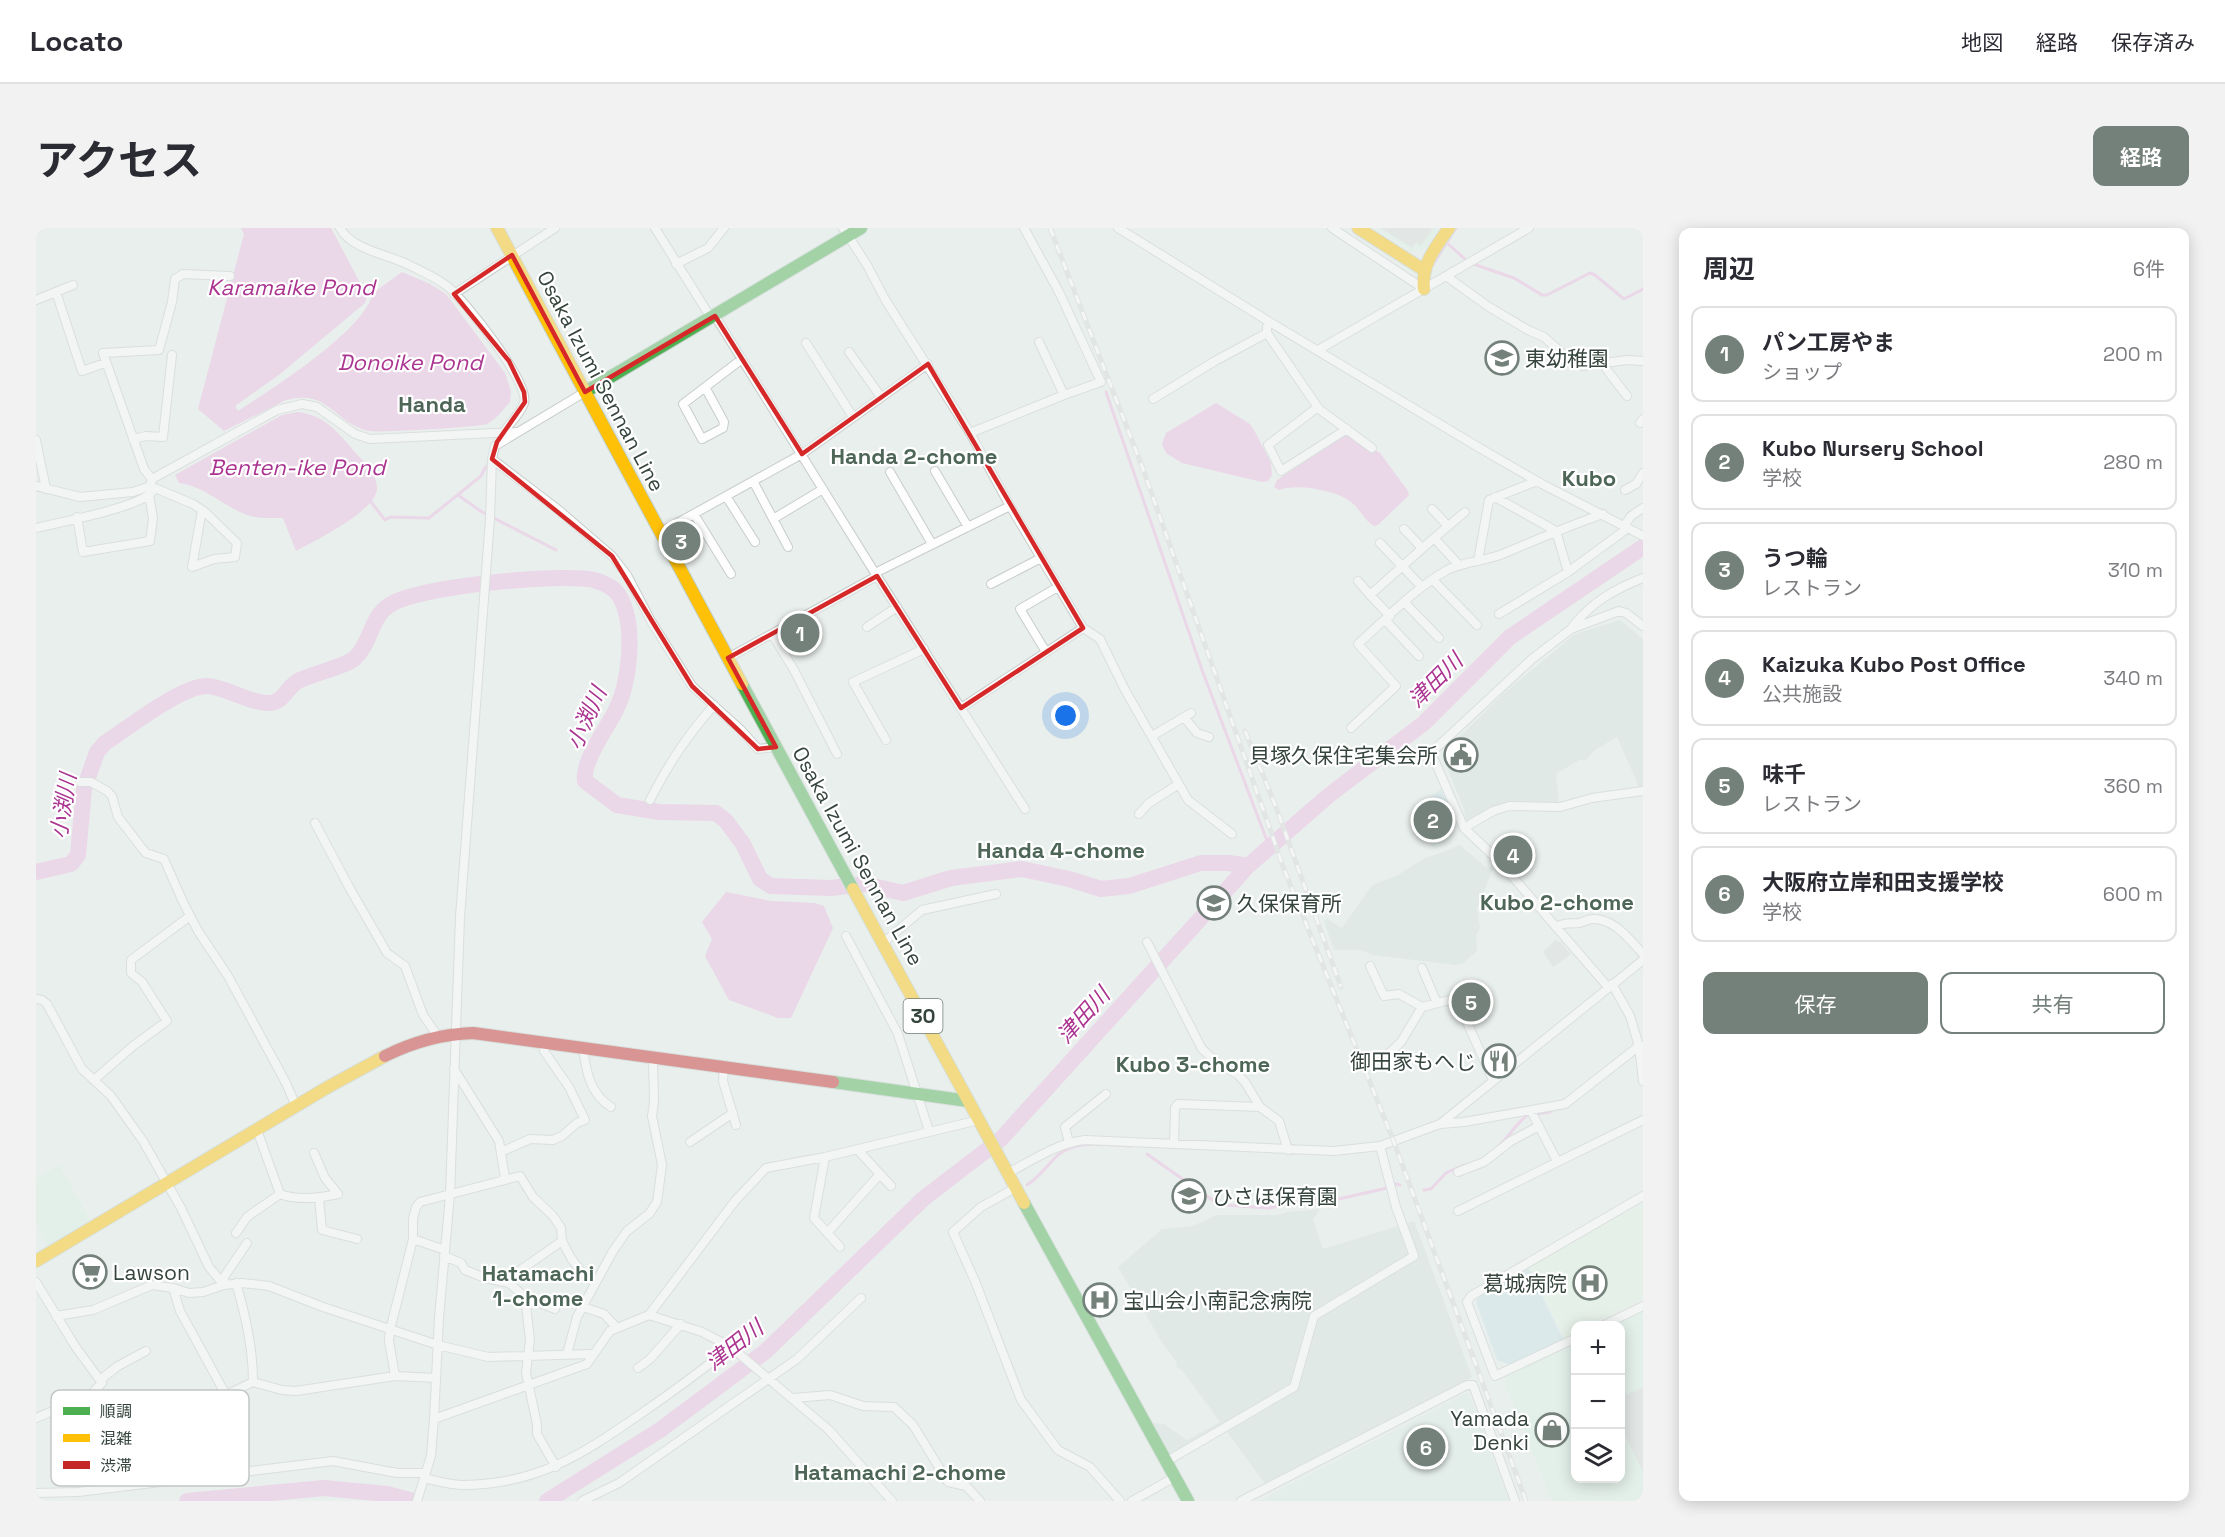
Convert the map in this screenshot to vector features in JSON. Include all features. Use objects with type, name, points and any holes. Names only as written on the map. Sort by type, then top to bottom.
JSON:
[{"type":"main road","name":"Osaka Izumi Sennan Line","points":[[497,228],[858,899],[1188,1501]]},
{"type":"main road","points":[[585,392],[713,317],[845,232],[861,228]]},
{"type":"main road","points":[[1358,228],[1424,270]]},
{"type":"main road","points":[[1424,288],[1422,279],[1425,265],[1449,228]]},
{"type":"main road","points":[[36,1261],[296,1106],[390,1053],[412,1042],[437,1035],[455,1032],[473,1033],[968,1101]]},
{"type":"street","points":[[340,228],[345,236],[354,243],[411,266],[448,287],[509,361],[525,392],[525,402],[503,433]]},
{"type":"street","points":[[454,294],[555,228]]},
{"type":"street","points":[[655,228],[676,264],[742,359],[1025,809]]},
{"type":"street","points":[[676,264],[708,248],[724,228]]},
{"type":"street","points":[[970,433],[1101,382],[1059,292],[1024,228]]},
{"type":"street","points":[[1118,228],[1268,321],[1537,481],[1643,536]]},
{"type":"street","points":[[1332,228],[1424,288]]},
{"type":"street","points":[[1318,350],[1529,228]]},
{"type":"street","points":[[845,232],[970,433],[1010,506],[1083,628],[1100,639],[1188,800],[1233,834]]},
{"type":"street","points":[[77,518],[83,552],[150,542],[153,518],[151,487],[103,353],[159,350],[172,302],[175,279],[183,274],[230,276]]},
{"type":"street","points":[[1446,276],[1489,307],[1544,337],[1571,361],[1583,366],[1627,360],[1643,361]]},
{"type":"street","points":[[36,300],[73,285]]},
{"type":"street","points":[[56,292],[82,371],[105,363]]},
{"type":"street","points":[[1268,321],[1267,333],[1318,407],[1372,448]]},
{"type":"street","points":[[1153,399],[1215,361],[1267,333]]},
{"type":"street","points":[[1039,342],[1064,395]]},
{"type":"street","points":[[806,343],[853,417]]},
{"type":"street","points":[[849,352],[881,398]]},
{"type":"street","points":[[133,439],[146,436],[163,437],[172,355]]},
{"type":"street","points":[[705,387],[724,422],[723,428],[702,438],[683,404],[705,387],[742,359]]},
{"type":"street","points":[[1605,363],[1607,370],[1628,396]]},
{"type":"street","points":[[661,532],[802,454],[928,364]]},
{"type":"street","points":[[417,1501],[431,1456],[434,1419],[450,1195],[460,917],[483,617],[492,459],[495,446],[585,392]]},
{"type":"street","points":[[36,528],[128,504],[151,487],[277,410],[302,404],[316,407],[356,434],[370,439],[518,432]]},
{"type":"street","points":[[1318,407],[1268,445],[1281,471],[1347,429]]},
{"type":"street","points":[[36,440],[46,489]]},
{"type":"street","points":[[492,459],[560,511],[612,555],[627,575],[651,621],[692,686],[741,730],[758,749],[776,747]]},
{"type":"street","points":[[935,471],[968,527]]},
{"type":"street","points":[[890,472],[932,544]]},
{"type":"street","points":[[1625,490],[1635,484],[1643,473]]},
{"type":"street","points":[[753,481],[788,547]]},
{"type":"street","points":[[1478,561],[1489,500],[1537,481]]},
{"type":"street","points":[[36,486],[80,497],[133,492],[151,487],[193,504],[202,510],[237,543],[235,557],[214,559],[192,567],[202,510]]},
{"type":"street","points":[[773,519],[823,489]]},
{"type":"street","points":[[726,496],[755,542]]},
{"type":"street","points":[[1495,497],[1556,531],[1568,572]]},
{"type":"street","points":[[728,658],[876,574],[1010,506]]},
{"type":"street","points":[[1499,614],[1568,572],[1626,527],[1631,516],[1643,508]]},
{"type":"street","points":[[1432,509],[1448,526]]},
{"type":"street","points":[[1370,595],[1465,512]]},
{"type":"street","points":[[694,514],[731,574]]},
{"type":"street","points":[[1351,728],[1396,686],[1358,644],[1422,587],[1459,565],[1498,556],[1603,514]]},
{"type":"street","points":[[1404,529],[1422,548]]},
{"type":"street","points":[[1434,538],[1459,565]]},
{"type":"street","points":[[1380,543],[1422,587]]},
{"type":"street","points":[[991,584],[1041,558]]},
{"type":"street","points":[[1643,578],[1622,587],[1585,610],[1571,629],[1497,690],[1434,750],[1433,757],[1464,828],[1500,862],[1610,986],[1630,1016],[1641,1046],[1643,1081]]},
{"type":"street","points":[[1433,580],[1477,625]]},
{"type":"street","points":[[1358,581],[1419,656]]},
{"type":"street","points":[[1046,652],[1020,609],[1058,587]]},
{"type":"street","points":[[1405,603],[1439,638]]},
{"type":"street","points":[[867,627],[897,607]]},
{"type":"street","points":[[1571,629],[1618,611],[1626,613],[1643,626]]},
{"type":"street","points":[[961,708],[1083,628]]},
{"type":"street","points":[[772,634],[794,670],[837,754]]},
{"type":"street","points":[[886,740],[853,682],[924,649]]},
{"type":"street","points":[[650,800],[666,769],[688,735],[714,705]]},
{"type":"street","points":[[1152,736],[1187,715],[1197,733],[1209,737]]},
{"type":"street","points":[[80,782],[92,782],[107,791],[112,796],[118,817],[146,853],[164,859],[190,916],[228,976],[296,1106]]},
{"type":"street","points":[[1139,814],[1149,803],[1179,784]]},
{"type":"street","points":[[1464,828],[1493,811],[1509,806],[1560,807],[1592,798],[1643,791]]},
{"type":"street","points":[[315,823],[387,953],[405,966],[423,1015],[437,1035]]},
{"type":"street","points":[[882,943],[922,910],[996,894]]},
{"type":"street","points":[[95,1079],[133,1046],[167,1021],[142,982],[131,973],[131,960],[190,916]]},
{"type":"street","points":[[1556,927],[1561,924],[1581,923],[1590,918],[1612,923],[1643,954]]},
{"type":"street","points":[[846,936],[898,1034],[929,1131]]},
{"type":"street","points":[[1147,942],[1202,1049],[1219,1064],[1237,1074],[1245,1082],[1260,1107],[1279,1121],[1288,1150]]},
{"type":"street","points":[[1008,1173],[1056,1148],[1085,1140],[1334,1151],[1380,1146],[1440,1124],[1643,960]]},
{"type":"street","points":[[1370,966],[1384,996],[1399,994],[1422,1007]]},
{"type":"street","points":[[1422,968],[1437,1003]]},
{"type":"street","points":[[36,999],[47,1004],[82,1069],[111,1096],[126,1116],[181,1208],[209,1267],[224,1285]]},
{"type":"street","points":[[1383,1059],[1401,1042],[1422,1007],[1457,1000],[1493,1080]]},
{"type":"street","points":[[501,1152],[530,1139],[552,1140],[585,1120],[569,1087],[544,1051],[545,1043]]},
{"type":"street","points":[[1440,1124],[1565,1104],[1641,1046]]},
{"type":"street","points":[[583,1048],[585,1065],[593,1089],[603,1102],[611,1107]]},
{"type":"street","points":[[567,1354],[577,1317],[595,1283],[627,1231],[649,1214],[660,1192],[662,1165],[652,1116],[653,1058]]},
{"type":"street","points":[[454,1068],[499,1141],[505,1178]]},
{"type":"street","points":[[724,1068],[723,1081],[736,1125]]},
{"type":"street","points":[[1069,1143],[1065,1127],[1106,1094]]},
{"type":"street","points":[[1174,1144],[1175,1108],[1178,1104],[1260,1107]]},
{"type":"street","points":[[1531,1111],[1557,1161]]},
{"type":"street","points":[[690,1142],[733,1113]]},
{"type":"street","points":[[434,1419],[587,1364],[609,1331],[650,1315],[735,1201],[766,1168],[825,1157],[979,1120]]},
{"type":"street","points":[[1458,1211],[1643,1120]]},
{"type":"street","points":[[1458,1172],[1484,1162],[1511,1141],[1539,1126]]},
{"type":"street","points":[[256,1130],[280,1194],[288,1197],[319,1198],[338,1194],[325,1178],[314,1153]]},
{"type":"street","points":[[1167,1461],[1294,1387],[1314,1316],[1414,1256],[1396,1207],[1380,1146]]},
{"type":"street","points":[[857,1149],[891,1186]]},
{"type":"street","points":[[825,1157],[814,1218],[840,1247]]},
{"type":"street","points":[[827,1233],[880,1174]]},
{"type":"street","points":[[394,1376],[389,1341],[390,1330],[413,1239],[413,1219],[420,1202],[505,1178],[520,1176],[533,1197],[554,1216],[561,1228],[562,1241],[571,1258],[580,1270],[595,1283]]},
{"type":"street","points":[[1017,1187],[981,1207],[952,1232],[975,1281],[1021,1400],[1058,1450],[1089,1467],[1120,1501]]},
{"type":"street","points":[[236,1233],[245,1215],[280,1194]]},
{"type":"street","points":[[1571,1340],[1495,1376],[1467,1302],[1471,1296],[1643,1196]]},
{"type":"street","points":[[319,1198],[322,1230],[339,1238],[357,1239]]},
{"type":"street","points":[[413,1239],[445,1253],[461,1263],[465,1270],[485,1278],[509,1283],[525,1297],[555,1309]]},
{"type":"street","points":[[509,1283],[516,1273],[562,1241]]},
{"type":"street","points":[[224,1285],[224,1277],[247,1243]]},
{"type":"street","points":[[36,1282],[39,1295],[57,1316],[102,1383],[95,1390]]},
{"type":"street","points":[[236,1283],[247,1320],[253,1355],[253,1382]]},
{"type":"street","points":[[57,1316],[93,1311],[152,1285],[189,1293],[236,1283],[269,1286],[390,1330],[488,1357],[592,1354]]},
{"type":"street","points":[[173,1288],[180,1311],[223,1390]]},
{"type":"street","points":[[525,1297],[530,1340],[526,1373],[528,1386],[537,1424],[537,1434],[556,1467]]},
{"type":"street","points":[[582,1501],[620,1483],[770,1379],[797,1359],[861,1298]]},
{"type":"street","points":[[1612,1321],[1643,1306]]},
{"type":"street","points":[[583,1307],[604,1314],[617,1328]]},
{"type":"street","points":[[650,1315],[702,1332],[730,1347],[829,1430],[892,1501]]},
{"type":"street","points":[[638,1368],[650,1359],[681,1324]]},
{"type":"street","points":[[249,1471],[333,1461],[462,1485],[512,1479],[556,1467],[594,1446],[698,1374],[730,1347]]},
{"type":"street","points":[[100,1380],[118,1366],[146,1351]]},
{"type":"street","points":[[236,1390],[253,1382],[282,1390],[296,1391],[394,1376],[436,1378]]},
{"type":"street","points":[[1241,1501],[1467,1385],[1473,1385],[1515,1501]]},
{"type":"street","points":[[793,1398],[830,1395],[863,1406],[894,1407],[913,1425],[948,1482],[966,1486],[980,1501]]},
{"type":"street","points":[[1132,1501],[1175,1477]]},
{"type":"street","points":[[36,1493],[78,1492],[128,1486]]},
{"type":"highlighted area","points":[[512,255],[585,392],[715,316],[802,454],[928,364],[1083,628],[961,708],[877,576],[728,658],[776,747],[758,749],[692,686],[612,556],[492,459],[497,442],[525,402],[524,392],[509,361],[454,294]]},
{"type":"shaded area","points":[[1375,228],[1439,228],[1426,248],[1412,252]]},
{"type":"shaded area","points":[[1381,228],[1433,228],[1421,246],[1416,243],[1412,248]]},
{"type":"shaded area","points":[[1620,620],[1643,639],[1643,789],[1640,789],[1617,737],[1595,750],[1585,761],[1581,759],[1556,774],[1559,803],[1501,805],[1487,809],[1466,822],[1464,809],[1443,758],[1445,751],[1503,694],[1575,634]]},
{"type":"shaded area","points":[[1441,789],[1454,823],[1454,835],[1451,844],[1434,849],[1409,814]]},
{"type":"shaded area","points":[[1441,789],[1452,815],[1438,825],[1425,809],[1428,805],[1426,801]]},
{"type":"shaded area","points":[[1460,845],[1487,868],[1494,866],[1477,909],[1480,928],[1476,936],[1477,951],[1463,963],[1456,965],[1372,955],[1361,950],[1334,950],[1324,921],[1327,919],[1342,928],[1369,889],[1375,884],[1398,875],[1423,859]]},
{"type":"shaded area","points":[[1556,939],[1571,954],[1553,967],[1543,952]]},
{"type":"shaded area","points":[[59,1165],[91,1221],[48,1246],[36,1223],[36,1178]]},
{"type":"shaded area","name":"葛城病院","points":[[1643,1203],[1643,1299],[1597,1321],[1571,1321],[1571,1334],[1564,1338],[1529,1267]]},
{"type":"shaded area","points":[[1320,1209],[1313,1220],[1323,1249],[1414,1221],[1472,1377],[1266,1485],[1227,1432],[1172,1459],[1153,1423],[1164,1424],[1187,1440],[1220,1422],[1182,1370],[1177,1368],[1176,1361],[1163,1344],[1118,1267],[1162,1229],[1193,1226],[1216,1215],[1278,1215]]},
{"type":"shaded area","points":[[1528,1267],[1563,1339],[1510,1365],[1497,1360],[1476,1302],[1480,1294]]},
{"type":"shaded area","points":[[1643,1309],[1643,1501],[1552,1501],[1504,1381],[1507,1376],[1571,1345],[1571,1483],[1625,1483],[1625,1321],[1618,1321]]},
{"type":"shaded area","points":[[1643,1387],[1643,1472],[1625,1435],[1625,1396]]},
{"type":"shaded area","points":[[1467,1393],[1509,1501],[1259,1501]]},
{"type":"water","points":[[241,228],[331,228],[367,296],[365,303],[280,374],[235,406],[238,411],[315,358],[353,324],[366,308],[373,293],[402,272],[446,294],[505,373],[511,391],[510,402],[487,424],[368,431],[356,427],[322,403],[301,398],[286,400],[224,431],[198,409],[244,234]]},
{"type":"water","points":[[1216,403],[1250,424],[1254,430],[1271,463],[1272,475],[1268,481],[1262,482],[1182,463],[1166,453],[1162,444],[1166,433]]},
{"type":"water","name":"Benten-ike Pond","points":[[298,412],[316,417],[335,430],[369,468],[375,477],[377,488],[375,497],[357,515],[296,551],[283,518],[247,515],[204,491],[179,483],[175,475],[282,415]]},
{"type":"water","points":[[1345,435],[1380,453],[1408,491],[1409,495],[1378,525],[1371,524],[1351,502],[1336,494],[1305,488],[1279,490],[1274,487],[1277,480]]},
{"type":"water","points":[[726,892],[771,901],[815,903],[824,906],[833,928],[791,1018],[778,1018],[729,1000],[705,956],[712,939],[702,922]]},
{"type":"waterway","points":[[1432,266],[1456,228]]},
{"type":"waterway","points":[[1447,243],[1465,259]]},
{"type":"waterway","points":[[1473,264],[1514,278],[1542,295],[1547,295],[1590,273],[1624,299],[1643,289]]},
{"type":"waterway","points":[[1106,392],[1202,670],[1269,846]]},
{"type":"waterway","points":[[371,502],[385,520],[390,517],[429,518],[481,476],[489,465]]},
{"type":"waterway","points":[[458,495],[482,512],[556,550]]},
{"type":"waterway","name":"津田川","points":[[547,1501],[660,1430],[766,1351],[923,1199],[1001,1139],[1248,866],[1328,796],[1424,723],[1510,637],[1643,547]]},
{"type":"waterway","name":"小渕川","points":[[36,872],[71,864],[78,855],[84,789],[97,752],[105,743],[169,700],[196,688],[207,686],[252,700],[270,703],[277,701],[297,682],[355,658],[382,611],[403,599],[456,587],[551,578],[594,580],[609,586],[620,597],[628,623],[629,654],[624,686],[615,712],[591,755],[585,781],[617,805],[659,812],[716,813],[726,821],[743,844],[760,879],[771,886],[831,888],[864,884],[903,893],[951,878],[1022,869],[1069,879],[1101,889],[1129,886],[1201,863],[1248,866]]},
{"type":"waterway","points":[[1535,1114],[1550,1112]]},
{"type":"waterway","points":[[1501,1144],[1528,1115]]},
{"type":"waterway","points":[[1027,1185],[1065,1150],[1093,1144],[1131,1146]]},
{"type":"waterway","points":[[1147,1154],[1218,1204],[1224,1205],[1269,1208],[1314,1200],[1334,1200],[1387,1188]]},
{"type":"waterway","points":[[1424,1190],[1431,1189],[1446,1173],[1464,1165]]},
{"type":"waterway","points":[[1396,1184],[1400,1185]]},
{"type":"waterway","name":"津田川","points":[[187,1501],[324,1488],[387,1494],[413,1501]]},
{"type":"railway","points":[[1050,228],[1143,469],[1284,869],[1392,1137],[1526,1501]]},
{"type":"railway","points":[[1245,731],[1276,807],[1341,987]]},
{"type":"traffic: fast","points":[[585,392],[861,228]]},
{"type":"traffic: fast","points":[[742,684],[853,889]]},
{"type":"traffic: fast","points":[[833,1082],[968,1101]]},
{"type":"traffic: fast","points":[[1024,1203],[1188,1501]]},
{"type":"traffic: slow","points":[[497,228],[742,684]]},
{"type":"traffic: slow","points":[[1358,228],[1424,270]]},
{"type":"traffic: slow","points":[[1424,289],[1427,264],[1449,228]]},
{"type":"traffic: slow","points":[[853,889],[1024,1203]]},
{"type":"traffic: slow","points":[[36,1261],[328,1087],[385,1056]]},
{"type":"traffic: jam","points":[[385,1056],[428,1040],[473,1033],[833,1082]]},
{"type":"place","name":"東幼稚園","points":[[1502,358]]},
{"type":"place","name":"うつ輪","points":[[681,541]]},
{"type":"place","name":"パン工房やま","points":[[800,633]]},
{"type":"place","name":"貝塚久保住宅集会所","points":[[1461,755]]},
{"type":"place","name":"Kubo Nursery School","points":[[1433,820]]},
{"type":"place","name":"Kaizuka Kubo Post Office","points":[[1513,855]]},
{"type":"place","name":"久保保育所","points":[[1214,903]]},
{"type":"place","name":"味千","points":[[1471,1002]]},
{"type":"place","name":"御田家もへじ","points":[[1499,1061]]},
{"type":"place","name":"ひさほ保育園","points":[[1189,1196]]},
{"type":"place","name":"Lawson","points":[[90,1272]]},
{"type":"place","name":"葛城病院","points":[[1590,1283]]},
{"type":"place","name":"宝山会小南記念病院","points":[[1100,1300]]},
{"type":"place","name":"Yamada Denki","points":[[1552,1430]]},
{"type":"place","name":"大阪府立岸和田支援学校","points":[[1426,1447]]},
{"type":"district","name":"Handa","points":[[432,404]]},
{"type":"district","name":"Handa 2-chome","points":[[914,456]]},
{"type":"district","name":"Kubo","points":[[1589,478]]},
{"type":"district","name":"Handa 4-chome","points":[[1061,850]]},
{"type":"district","name":"Kubo 2-chome","points":[[1557,902]]},
{"type":"district","name":"Kubo 3-chome","points":[[1193,1064]]},
{"type":"district","name":"Hatamachi 1-chome","points":[[538,1286]]},
{"type":"district","name":"Hatamachi 2-chome","points":[[900,1472]]},
{"type":"water label","name":"Karamaike Pond","points":[[291,287]]},
{"type":"water label","name":"Donoike Pond","points":[[410,362]]}]
